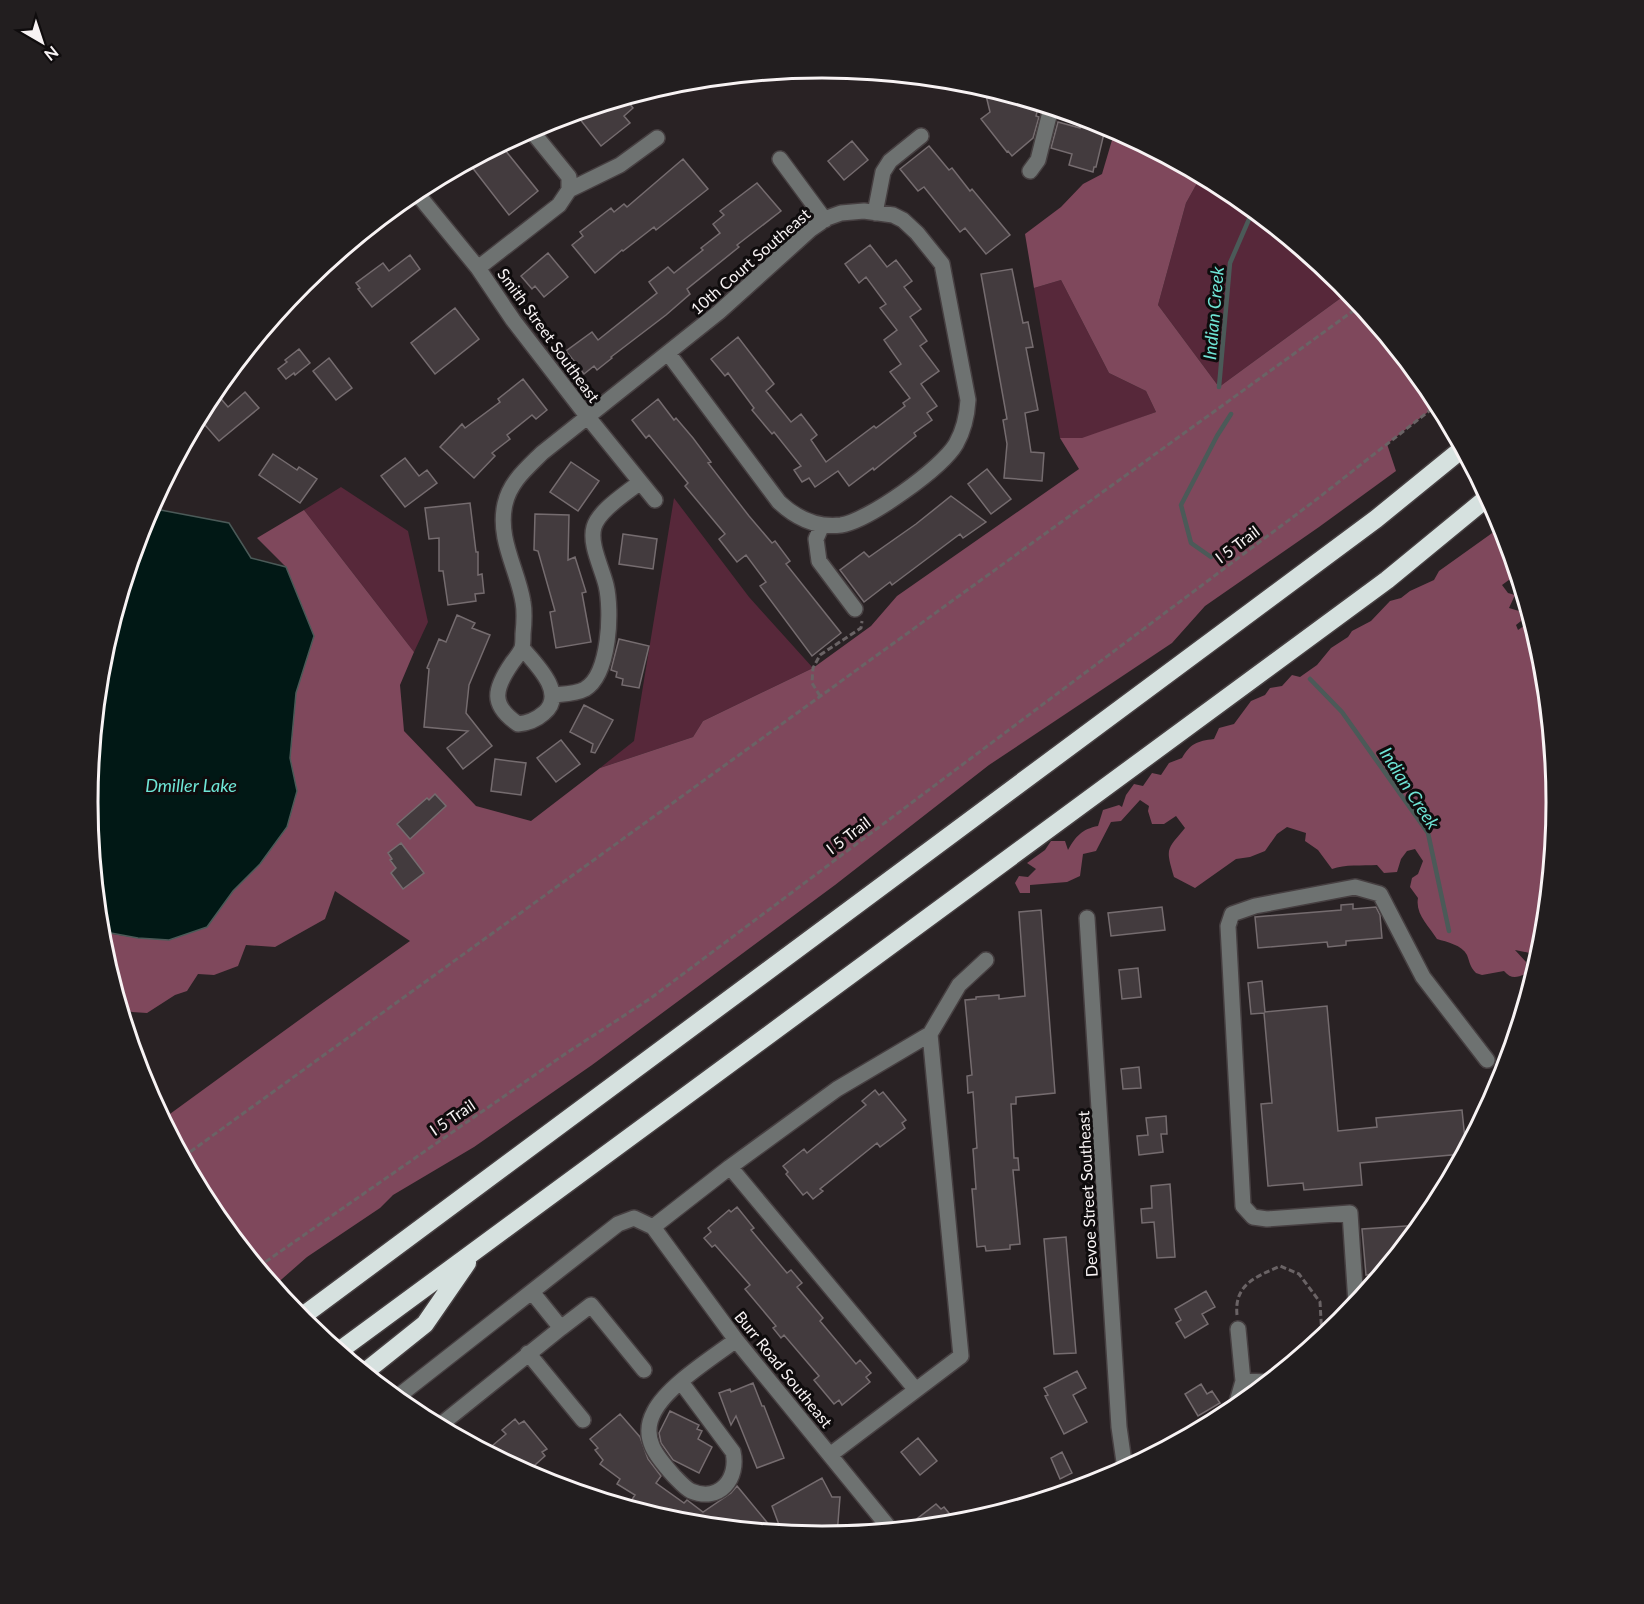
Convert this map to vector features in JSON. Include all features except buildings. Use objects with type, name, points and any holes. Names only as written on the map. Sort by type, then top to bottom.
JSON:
[{"type":"highway","points":[[308,1312],[1366,526],[1456,454]]},
{"type":"highway","points":[[345,1346],[1387,580],[1481,503]]},
{"type":"highway","points":[[371,1367],[424,1324],[475,1251]]},
{"type":"highway","points":[[301,1305],[336,1292]]},
{"type":"street","points":[[1030,171],[1038,160],[1049,114]]},
{"type":"street","points":[[875,213],[883,172],[890,161],[921,136]]},
{"type":"street","points":[[536,137],[569,177],[569,190]]},
{"type":"street","points":[[478,268],[559,205],[569,190],[620,165],[657,138]]},
{"type":"street","points":[[780,159],[825,220]]},
{"type":"street","name":"Smith Street Southeast","points":[[422,199],[478,268],[513,320],[587,417],[655,500]]},
{"type":"street","name":"10th Court Southeast","points":[[522,648],[523,602],[507,546],[504,525],[505,506],[510,488],[516,479],[542,453],[719,312],[811,229],[825,220],[841,213],[864,211],[893,215],[903,220],[917,233],[942,264],[968,400],[967,418],[955,446],[942,462],[876,511],[842,525],[822,525],[792,514],[779,502],[668,353]]},
{"type":"street","points":[[553,695],[584,689],[595,679],[602,663],[609,605],[593,534],[595,524],[616,501],[640,482]]},
{"type":"street","points":[[822,525],[816,539],[819,561],[855,609]]},
{"type":"street","points":[[522,648],[540,668],[553,695],[550,708],[530,723],[518,724],[501,710],[496,698],[505,673],[522,648]]},
{"type":"street","points":[[1355,1291],[1350,1213],[1267,1219],[1253,1216],[1243,1206],[1228,926],[1232,914],[1255,906],[1355,887],[1380,894],[1423,976],[1487,1060]]},
{"type":"street","name":"Devoe Street Southeast","points":[[1087,918],[1119,1426],[1124,1460]]},
{"type":"street","points":[[404,1392],[618,1224],[634,1218],[653,1227],[730,1167],[837,1089],[930,1034],[959,985],[986,960]]},
{"type":"street","points":[[830,1455],[962,1356],[930,1034]]},
{"type":"street","points":[[730,1167],[916,1390]]},
{"type":"street","name":"Burr Road Southeast","points":[[653,1227],[736,1340],[830,1455],[881,1523]]},
{"type":"street","points":[[532,1292],[561,1328]]},
{"type":"street","points":[[446,1420],[591,1305],[644,1370]]},
{"type":"street","points":[[1238,1329],[1243,1381],[1240,1393]]},
{"type":"street","points":[[681,1382],[733,1452],[734,1474],[725,1486],[713,1493],[701,1494],[686,1488],[658,1457],[649,1442],[648,1428],[653,1413],[665,1396],[681,1382],[736,1340]]},
{"type":"street","points":[[528,1353],[583,1420]]},
{"type":"street","points":[[1243,1381],[1255,1381]]},
{"type":"path","points":[[189,1153],[1353,311]]},
{"type":"path","name":"I 5 Trail","points":[[264,1263],[507,1094],[651,998],[1317,499],[1430,410]]},
{"type":"path","points":[[820,696],[812,683],[813,668],[820,656],[861,628],[863,623],[855,609]]},
{"type":"path","points":[[1238,1329],[1236,1308],[1241,1289],[1257,1276],[1280,1266],[1299,1274],[1320,1302],[1321,1326]]},
{"type":"shaded area","points":[[1112,139],[1197,183],[1186,203],[1158,305],[1219,387],[1341,298],[1396,361],[1430,410],[1387,444],[1396,471],[1205,606],[1172,643],[989,765],[835,885],[592,1065],[474,1147],[393,1195],[380,1208],[307,1257],[280,1281],[248,1243],[220,1204],[195,1164],[169,1114],[410,941],[335,891],[325,919],[275,947],[246,945],[238,966],[214,975],[198,974],[187,991],[175,995],[147,1013],[129,1011],[110,934],[138,938],[233,891],[260,864],[287,827],[297,791],[290,758],[296,693],[314,636],[286,567],[257,538],[304,510],[414,652],[400,685],[404,731],[476,806],[531,821],[600,768],[693,737],[703,721],[813,668],[871,626],[897,596],[1079,469],[1060,438],[1082,438],[1156,412],[1146,391],[1109,373],[1061,280],[1034,288],[1025,234],[1061,207],[1083,184],[1102,174]]},
{"type":"shaded area","points":[[1197,183],[1263,228],[1341,298],[1219,387],[1158,305],[1186,203]]},
{"type":"shaded area","points":[[1061,280],[1109,373],[1146,391],[1156,412],[1082,439],[1060,438],[1034,288]]},
{"type":"shaded area","points":[[341,487],[408,531],[428,622],[414,652],[304,510]]},
{"type":"shaded area","points":[[674,498],[749,597],[813,668],[703,721],[693,737],[600,768],[634,741]]},
{"type":"shaded area","points":[[1494,532],[1511,579],[1502,585],[1508,593],[1515,595],[1509,608],[1519,611],[1521,621],[1516,625],[1518,630],[1524,626],[1532,661],[1540,707],[1546,802],[1540,897],[1532,943],[1530,953],[1515,950],[1526,962],[1525,974],[1514,977],[1504,971],[1482,975],[1476,973],[1462,949],[1437,939],[1423,920],[1418,898],[1410,887],[1412,878],[1418,874],[1423,861],[1415,849],[1407,851],[1401,859],[1397,872],[1384,873],[1377,865],[1332,869],[1318,850],[1305,841],[1306,833],[1287,827],[1277,834],[1265,851],[1236,859],[1195,888],[1174,877],[1169,860],[1171,845],[1185,828],[1176,816],[1164,824],[1152,824],[1148,811],[1149,806],[1140,800],[1121,821],[1111,822],[1096,851],[1083,854],[1080,876],[1067,882],[1030,885],[1030,893],[1020,893],[1015,883],[1019,876],[1028,877],[1036,869],[1027,863],[1045,850],[1051,841],[1065,841],[1068,850],[1080,834],[1098,826],[1103,810],[1119,805],[1122,807],[1126,795],[1134,784],[1143,786],[1152,773],[1161,775],[1169,763],[1182,758],[1195,744],[1214,739],[1219,728],[1234,724],[1251,701],[1265,695],[1270,688],[1282,686],[1292,675],[1300,677],[1317,665],[1331,648],[1348,637],[1352,631],[1371,621],[1390,601],[1401,598],[1410,591],[1434,580],[1439,571]]},
{"type":"water","name":"Dmiller Lake","points":[[160,510],[229,523],[251,558],[286,567],[314,636],[296,693],[290,758],[297,791],[287,827],[260,864],[233,891],[207,927],[169,940],[110,933],[104,897],[100,849],[98,802],[100,755],[104,707],[123,615],[136,569]]},
{"type":"waterway","name":"Indian Creek","points":[[1219,387],[1230,263],[1249,218]]},
{"type":"waterway","name":"Indian Creek","points":[[1211,557],[1191,543],[1181,505],[1231,414]]},
{"type":"waterway","name":"Indian Creek","points":[[1310,679],[1342,712],[1428,833],[1449,931]]}]
